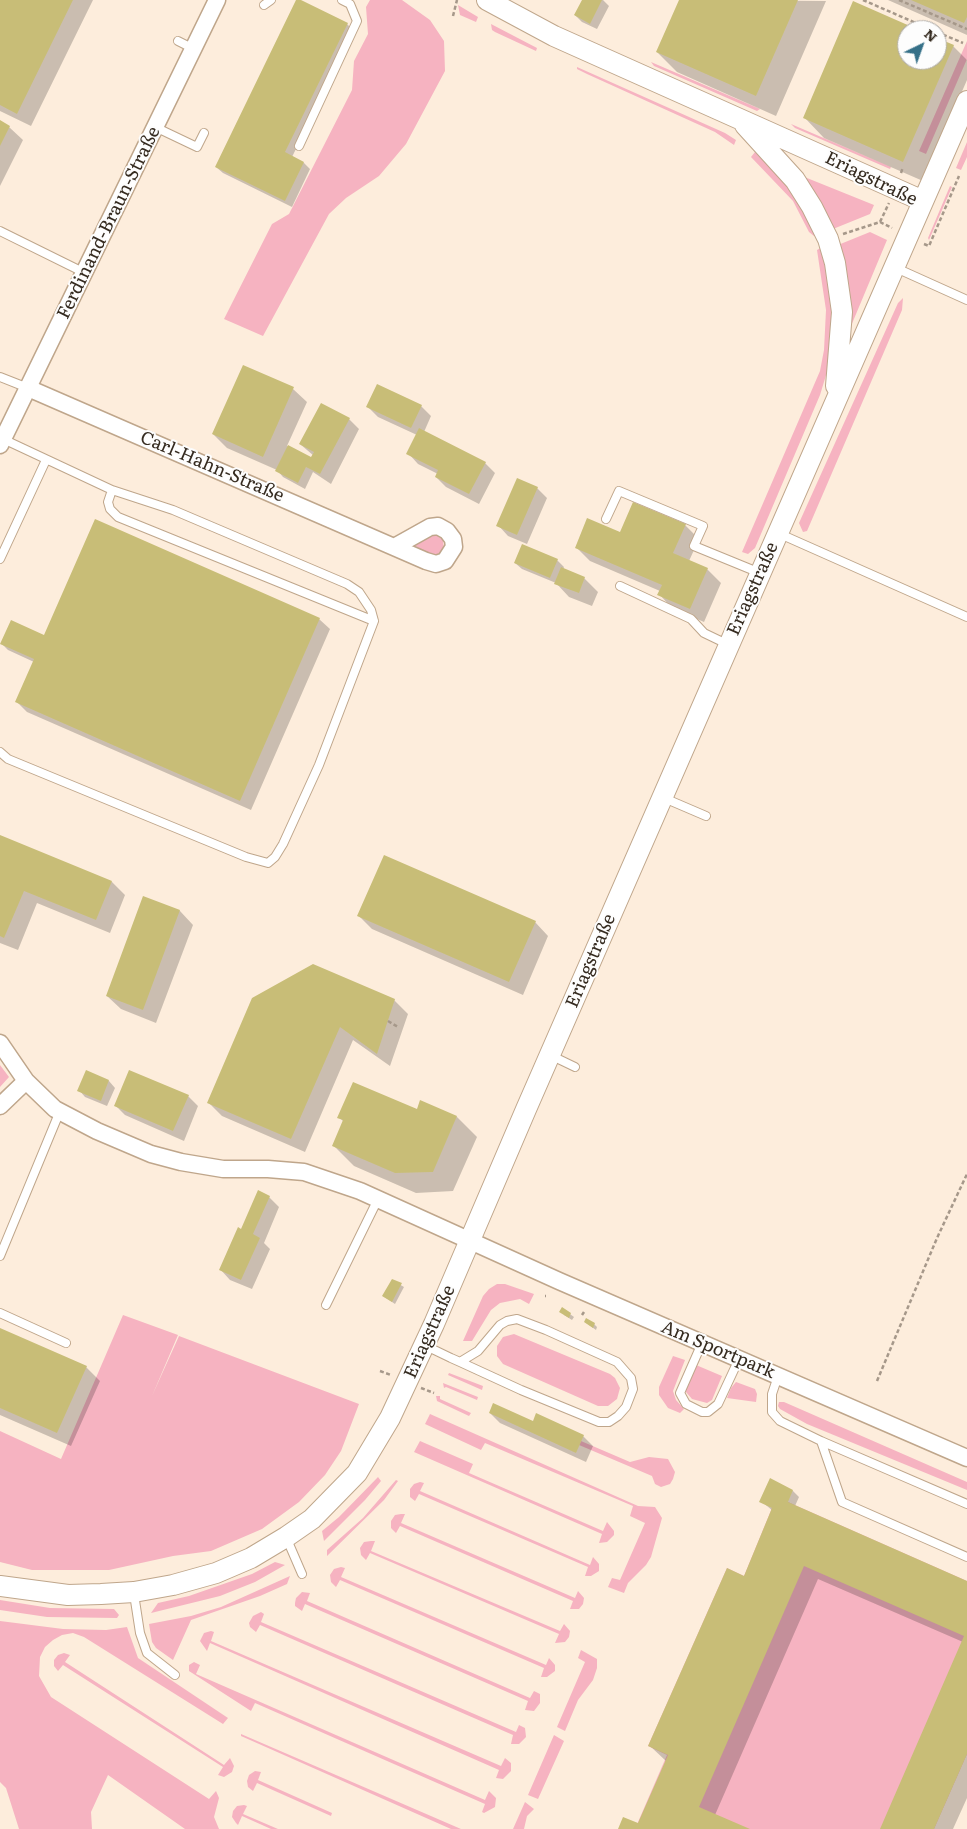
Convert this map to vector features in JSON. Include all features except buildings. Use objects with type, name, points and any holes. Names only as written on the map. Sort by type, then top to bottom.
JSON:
[{"type":"street","name":"Ferdinand-Braun-Straße","points":[[1,442],[217,0]]},
{"type":"street","name":"Eriagstraße","points":[[0,1586],[68,1595],[134,1592],[216,1573],[251,1558],[312,1519],[357,1473],[390,1418],[424,1345],[924,201],[554,36],[487,0]]},
{"type":"street","points":[[924,201],[967,101]]},
{"type":"street","points":[[738,118],[795,180],[812,207],[828,239],[835,263],[842,312],[834,406]]},
{"type":"street","name":"Carl-Hahn-Straße","points":[[28,388],[396,546]]},
{"type":"street","points":[[0,1043],[26,1081],[60,1111],[97,1131],[151,1154],[181,1162],[223,1169],[268,1169],[304,1172],[378,1200],[470,1241]]},
{"type":"street","points":[[0,1106],[26,1081]]},
{"type":"street","name":"Am Sportpark","points":[[470,1241],[967,1458]]},
{"type":"lane","points":[[299,146],[357,21],[350,4],[342,0]]},
{"type":"lane","points":[[178,41],[194,49]]},
{"type":"lane","points":[[155,127],[197,147],[204,133]]},
{"type":"lane","points":[[0,231],[85,273]]},
{"type":"lane","points":[[895,268],[967,300]]},
{"type":"lane","points":[[0,377],[28,388]]},
{"type":"lane","points":[[0,752],[8,759],[246,857],[268,863],[275,858],[320,765],[374,621],[371,610],[359,592],[347,584],[173,510],[112,490],[1,442]]},
{"type":"lane","points":[[0,559],[46,460]]},
{"type":"lane","points":[[112,490],[108,502],[110,509],[118,516],[374,621]]},
{"type":"lane","points":[[606,519],[619,490],[703,526],[694,546],[760,573]]},
{"type":"lane","points":[[778,533],[967,617]]},
{"type":"lane","points":[[620,586],[691,619],[704,633],[729,645]]},
{"type":"lane","points":[[662,797],[706,816]]},
{"type":"lane","points":[[550,1055],[575,1067]]},
{"type":"lane","points":[[0,1256],[60,1111]]},
{"type":"lane","points":[[326,1305],[378,1200]]},
{"type":"lane","points":[[0,1313],[66,1343]]},
{"type":"lane","points":[[424,1345],[460,1362],[599,1422],[609,1422],[618,1416],[626,1408],[633,1389],[631,1378],[617,1362],[517,1319],[500,1325],[478,1351],[460,1362]]},
{"type":"lane","points":[[702,1343],[680,1393],[686,1404],[702,1412],[708,1412],[718,1404],[739,1360]]},
{"type":"lane","points":[[778,1376],[772,1394],[772,1412],[780,1421],[821,1441],[967,1504]]},
{"type":"lane","points":[[821,1441],[842,1502],[967,1557]]},
{"type":"lane","points":[[286,1537],[302,1574]]},
{"type":"lane","points":[[134,1592],[140,1633],[147,1654],[175,1675]]},
{"type":"path","points":[[453,16],[457,0]]},
{"type":"path","points":[[863,0],[909,20]]},
{"type":"path","points":[[900,0],[967,29]]},
{"type":"path","points":[[947,37],[963,44]]},
{"type":"path","points":[[828,239],[880,222],[903,167]]},
{"type":"path","points":[[929,246],[959,176]]},
{"type":"path","points":[[388,1022],[398,1027]]},
{"type":"path","points":[[877,1381],[937,1238],[967,1174]]},
{"type":"shaded area","points":[[370,0],[402,0],[430,20],[444,41],[445,71],[406,144],[379,176],[346,198],[329,214],[263,336],[224,319],[272,224],[289,214],[352,90],[354,61],[368,34],[366,7]]},
{"type":"shaded area","points":[[458,5],[478,17],[476,22],[460,15]]},
{"type":"shaded area","points":[[491,24],[537,48],[536,51],[495,32],[492,30]]},
{"type":"shaded area","points":[[967,41],[967,59],[926,154],[919,151]]},
{"type":"shaded area","points":[[651,62],[760,109],[757,111],[654,66]]},
{"type":"shaded area","points":[[577,67],[725,133],[736,140],[734,145],[715,132],[587,74],[577,69]]},
{"type":"shaded area","points":[[791,124],[891,167],[890,169],[795,128]]},
{"type":"shaded area","points":[[967,142],[967,157],[961,170],[956,168]]},
{"type":"shaded area","points":[[755,152],[770,165],[798,198],[816,235],[814,236],[809,232],[793,201],[751,157]]},
{"type":"shaded area","points":[[802,176],[874,205],[870,214],[833,229],[819,199]]},
{"type":"shaded area","points":[[950,186],[952,187],[929,240],[928,238]]},
{"type":"shaded area","points":[[870,232],[887,240],[851,326],[846,270],[838,245]]},
{"type":"shaded area","points":[[822,247],[833,309],[827,372],[820,395],[755,548],[748,554],[742,552],[820,371],[824,350],[826,310],[817,250]]},
{"type":"shaded area","points":[[903,298],[902,310],[807,531],[803,532],[799,523],[898,303]]},
{"type":"shaded area","points":[[430,534],[436,534],[443,540],[444,549],[438,556],[433,556],[415,546]]},
{"type":"shaded area","points":[[0,1065],[9,1077],[0,1087]]},
{"type":"shaded area","points":[[497,1284],[505,1284],[534,1294],[529,1304],[520,1299],[500,1303],[491,1310],[472,1341],[463,1341],[483,1296]]},
{"type":"shaded area","points":[[123,1315],[178,1335],[152,1396],[179,1336],[359,1404],[341,1451],[325,1475],[299,1502],[262,1529],[211,1551],[173,1556],[109,1570],[32,1570],[0,1562],[0,1431],[61,1459]]},
{"type":"shaded area","points":[[514,1334],[610,1374],[615,1378],[620,1388],[617,1399],[608,1406],[598,1406],[503,1364],[497,1356],[497,1346],[503,1337]]},
{"type":"shaded area","points":[[673,1356],[685,1360],[673,1391],[676,1400],[684,1409],[680,1413],[668,1408],[659,1395],[659,1387]]},
{"type":"shaded area","points":[[696,1365],[722,1376],[712,1400],[707,1403],[692,1399],[686,1392]]},
{"type":"shaded area","points":[[449,1373],[483,1386],[482,1390],[448,1375]]},
{"type":"shaded area","points":[[736,1382],[755,1389],[757,1394],[756,1402],[727,1398]]},
{"type":"shaded area","points":[[443,1383],[478,1397],[477,1400],[446,1387],[444,1388]]},
{"type":"shaded area","points":[[436,1396],[440,1396],[440,1399],[471,1413],[469,1416],[437,1401]]},
{"type":"shaded area","points":[[779,1402],[784,1402],[967,1482],[967,1490],[807,1424],[780,1409],[778,1406]]},
{"type":"shaded area","points":[[430,1414],[638,1506],[655,1507],[662,1518],[651,1557],[646,1565],[628,1583],[624,1593],[608,1587],[612,1578],[620,1580],[645,1523],[630,1516],[633,1506],[485,1443],[481,1450],[425,1424]]},
{"type":"shaded area","points":[[420,1441],[473,1464],[469,1473],[603,1531],[607,1522],[614,1531],[614,1535],[607,1542],[599,1543],[602,1534],[414,1452]]},
{"type":"shaded area","points":[[581,1441],[630,1462],[649,1457],[668,1459],[675,1472],[673,1479],[670,1484],[661,1487],[655,1484],[652,1476],[579,1445]]},
{"type":"shaded area","points":[[378,1477],[381,1481],[365,1500],[324,1541],[322,1531],[339,1517]]},
{"type":"shaded area","points":[[396,1480],[398,1481],[384,1500],[327,1556],[327,1550],[363,1518]]},
{"type":"shaded area","points":[[424,1483],[420,1491],[590,1565],[593,1557],[599,1564],[599,1571],[591,1576],[585,1576],[588,1567],[419,1494],[415,1501],[410,1497],[410,1489],[414,1484]]},
{"type":"shaded area","points":[[788,1502],[967,1581],[967,1754],[934,1829],[635,1829],[667,1755],[648,1746],[727,1568],[744,1576],[772,1508]]},
{"type":"shaded area","points":[[405,1514],[401,1523],[575,1598],[578,1591],[584,1598],[583,1604],[579,1609],[570,1609],[573,1601],[400,1526],[396,1533],[391,1528],[391,1521],[395,1515]]},
{"type":"shaded area","points":[[375,1541],[371,1551],[560,1631],[564,1624],[570,1631],[569,1637],[565,1642],[555,1643],[559,1634],[370,1553],[366,1560],[361,1555],[360,1548],[364,1542]]},
{"type":"shaded area","points":[[275,1562],[285,1565],[255,1582],[220,1596],[151,1613],[158,1603],[189,1596],[252,1574]]},
{"type":"shaded area","points":[[345,1568],[341,1577],[546,1665],[549,1658],[555,1665],[555,1671],[547,1677],[541,1677],[544,1668],[340,1580],[336,1587],[331,1582],[330,1575],[334,1569]]},
{"type":"shaded area","points":[[290,1576],[287,1584],[260,1596],[191,1620],[173,1660],[156,1648],[152,1642],[149,1624],[191,1616],[221,1607]]},
{"type":"shaded area","points":[[302,1592],[310,1593],[307,1601],[530,1698],[534,1691],[540,1694],[540,1703],[534,1711],[525,1710],[528,1701],[305,1604],[302,1611],[295,1606],[295,1603],[296,1598]]},
{"type":"shaded area","points":[[0,1600],[50,1608],[114,1609],[119,1615],[117,1618],[47,1617],[0,1610]]},
{"type":"shaded area","points":[[261,1612],[264,1614],[261,1622],[516,1732],[519,1725],[525,1728],[526,1737],[519,1744],[511,1744],[513,1735],[260,1625],[256,1632],[250,1627],[249,1623],[253,1616]]},
{"type":"shaded area","points":[[0,1621],[63,1629],[106,1630],[127,1627],[138,1658],[228,1718],[223,1724],[84,1637],[73,1633],[62,1635],[53,1640],[45,1647],[40,1657],[39,1676],[51,1697],[209,1799],[216,1791],[219,1798],[214,1817],[219,1829],[185,1829],[108,1775],[91,1812],[92,1829],[19,1829],[6,1788],[0,1782]]},
{"type":"shaded area","points":[[214,1632],[211,1641],[501,1766],[505,1758],[511,1763],[511,1771],[503,1779],[496,1778],[499,1770],[210,1643],[207,1651],[200,1641],[204,1633]]},
{"type":"shaded area","points":[[581,1650],[597,1659],[597,1668],[593,1680],[578,1700],[565,1731],[557,1727],[585,1662],[578,1658]]},
{"type":"shaded area","points":[[64,1653],[70,1655],[65,1662],[224,1765],[230,1758],[234,1766],[232,1772],[224,1777],[218,1775],[223,1767],[63,1665],[58,1671],[54,1666],[54,1660],[58,1655]]},
{"type":"shaded area","points":[[194,1662],[200,1665],[196,1674],[485,1800],[489,1791],[496,1798],[495,1807],[484,1813],[482,1812],[485,1804],[255,1703],[251,1711],[189,1671],[189,1665]]},
{"type":"shaded area","points":[[241,1734],[461,1829],[451,1829],[241,1736]]},
{"type":"shaded area","points":[[554,1735],[564,1741],[538,1799],[528,1795]]},
{"type":"shaded area","points":[[255,1771],[261,1772],[258,1780],[332,1813],[331,1816],[257,1783],[253,1791],[248,1787],[247,1781],[249,1775]]},
{"type":"shaded area","points":[[525,1802],[534,1809],[527,1816],[524,1829],[513,1829]]},
{"type":"shaded area","points":[[237,1806],[247,1806],[243,1814],[278,1829],[271,1829],[242,1816],[238,1825],[232,1817],[233,1811]]}]
